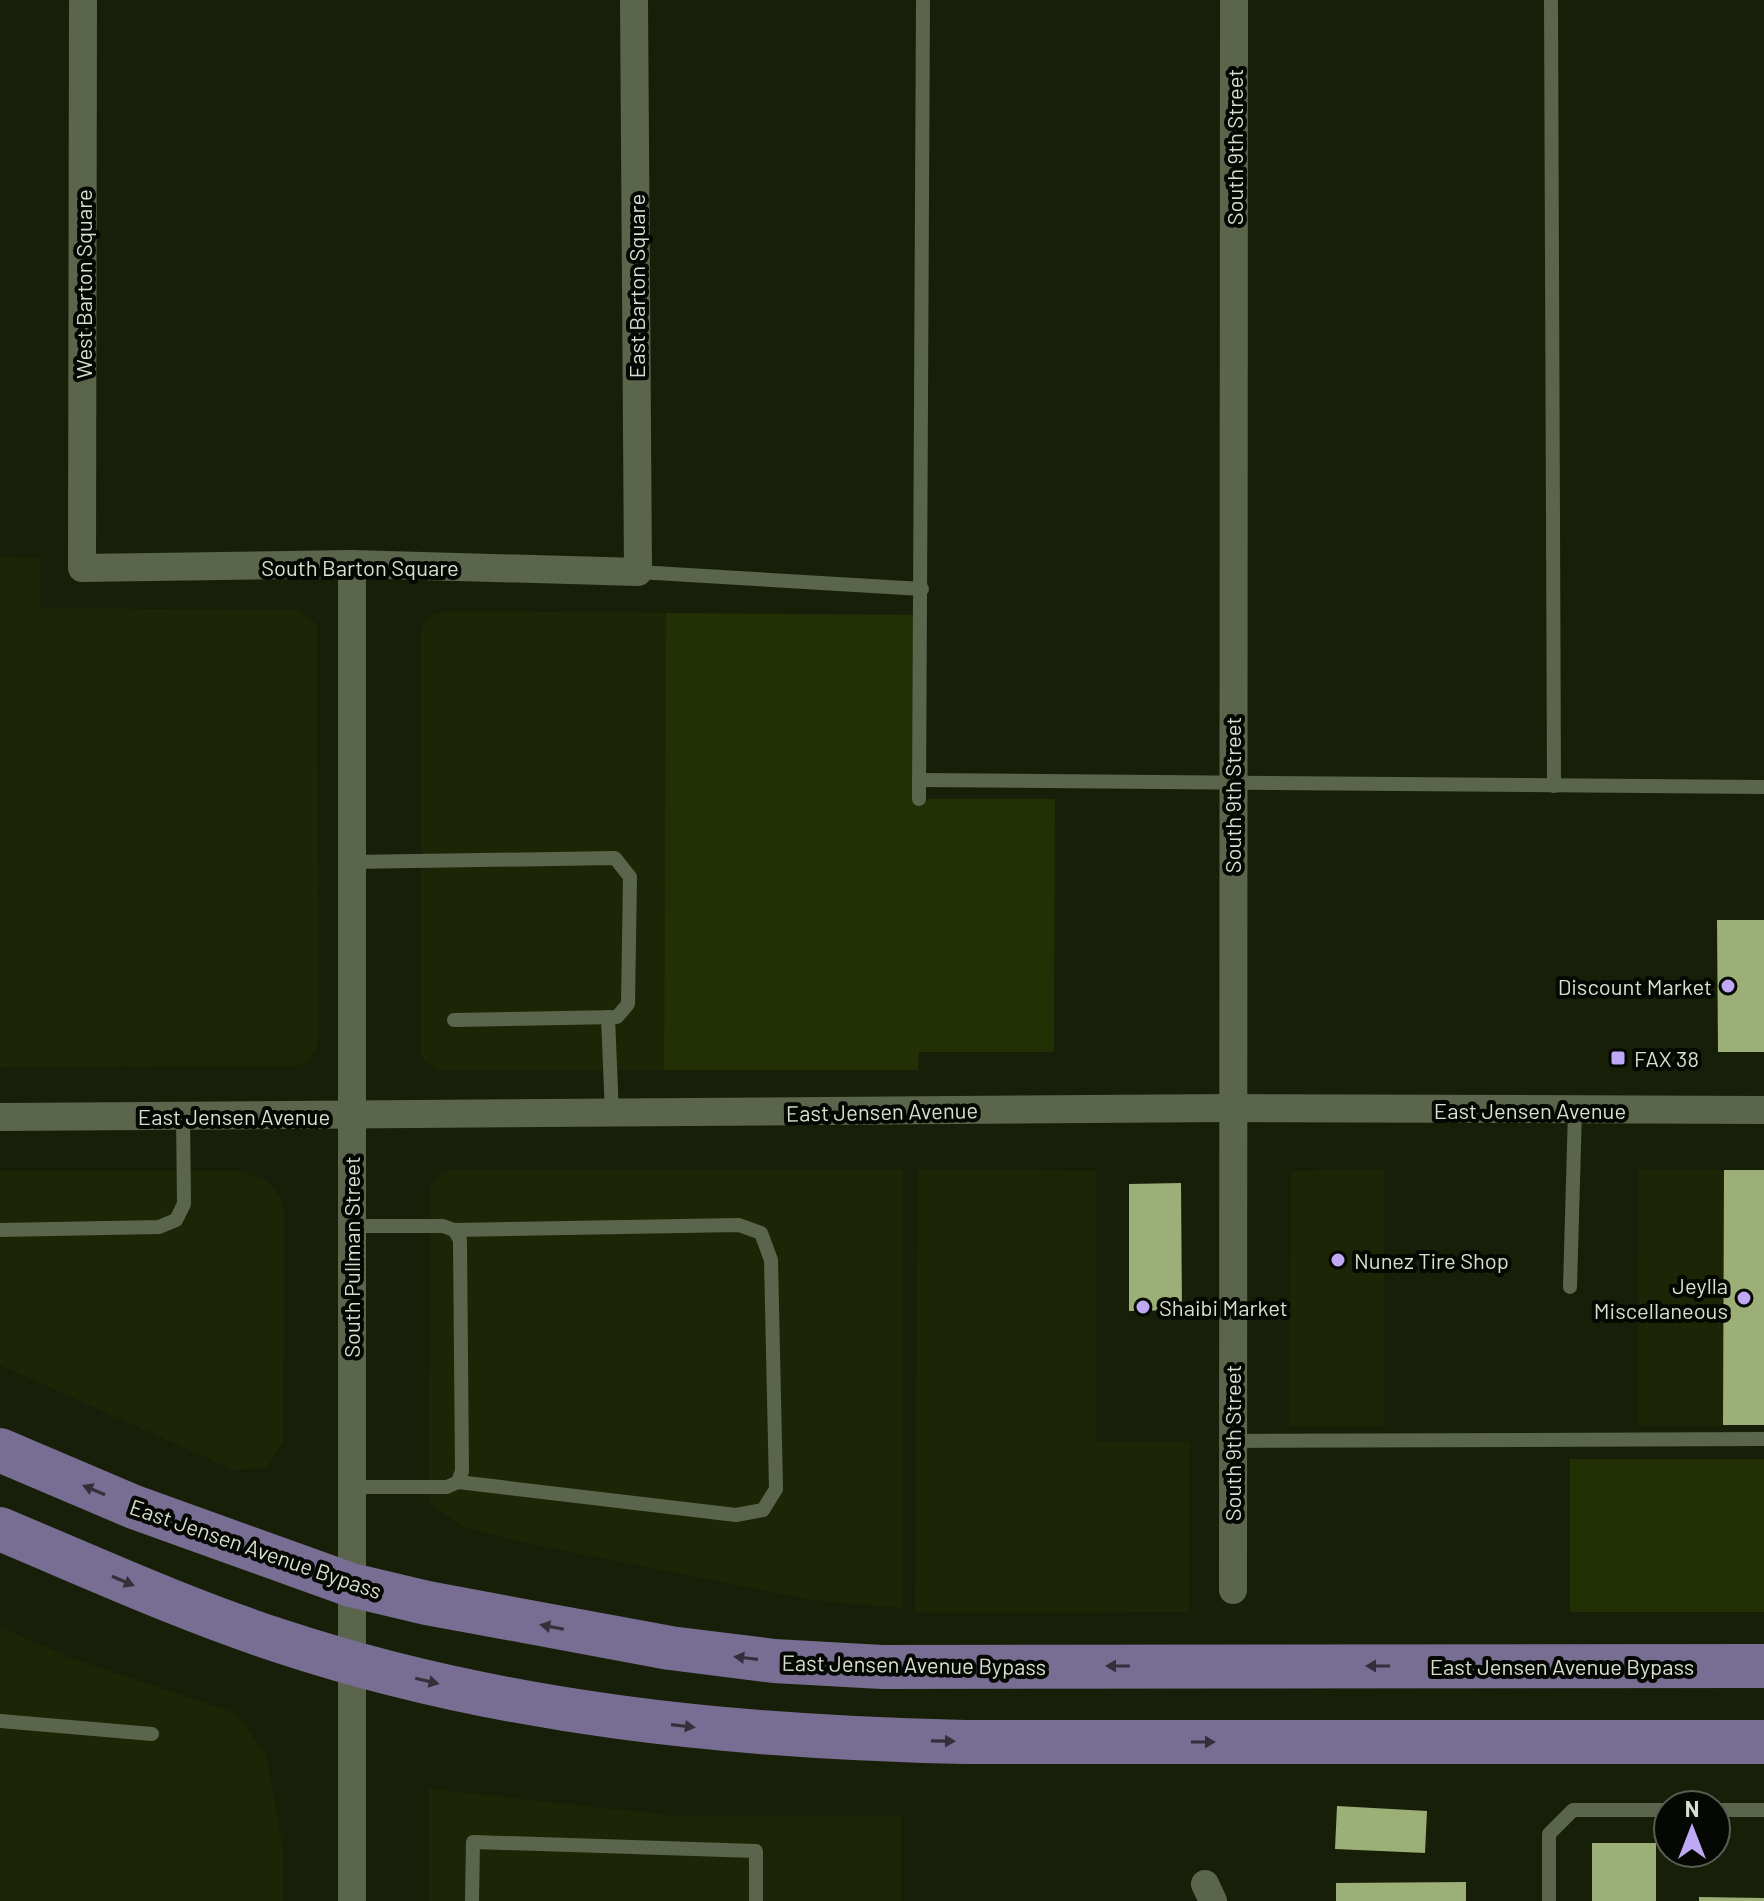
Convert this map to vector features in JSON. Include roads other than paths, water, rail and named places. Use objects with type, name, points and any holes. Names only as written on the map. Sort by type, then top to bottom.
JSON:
[{"type":"main road","name":"East Jensen Avenue Bypass","points":[[0,1450],[134,1507],[351,1585],[629,1641],[774,1661],[882,1667],[1764,1666]]},
{"type":"main road","points":[[0,1529],[182,1606],[351,1663],[497,1697],[596,1715],[707,1729],[854,1739],[1764,1742]]},
{"type":"street","name":"West Barton Square","points":[[82,568],[83,0]]},
{"type":"street","name":"East Barton Square","points":[[634,0],[638,572]]},
{"type":"street","name":"South 9th Street","points":[[1233,1590],[1234,0]]},
{"type":"street","name":"South Barton Square","points":[[82,568],[352,564],[638,572]]},
{"type":"street","name":"South Pullman Street","points":[[352,564],[352,1901]]},
{"type":"street","name":"East Jensen Avenue","points":[[0,1117],[1232,1108],[1764,1110]]},
{"type":"lane","points":[[919,799],[923,0]]},
{"type":"lane","points":[[1551,0],[1554,786]]},
{"type":"lane","points":[[638,572],[922,589]]},
{"type":"lane","points":[[919,780],[1764,787]]},
{"type":"lane","points":[[352,862],[615,858],[630,877],[628,1004],[617,1017],[454,1020]]},
{"type":"lane","points":[[608,1017],[612,1114]]},
{"type":"lane","points":[[1570,1287],[1575,1111]]},
{"type":"lane","points":[[0,1230],[159,1227],[176,1220],[184,1204],[183,1116]]},
{"type":"lane","points":[[351,1487],[447,1487],[458,1482],[736,1515],[763,1510],[776,1489],[771,1260],[761,1233],[739,1225],[454,1230],[443,1226],[352,1226]]},
{"type":"lane","points":[[454,1230],[460,1240],[462,1471],[458,1482]]},
{"type":"lane","points":[[1232,1441],[1764,1439]]},
{"type":"lane","points":[[0,1721],[152,1734]]},
{"type":"lane","points":[[1549,1901],[1549,1834],[1573,1810],[1652,1810]]},
{"type":"lane","points":[[1732,1810],[1764,1810]]},
{"type":"lane","points":[[472,1901],[473,1842],[756,1851],[756,1901]]},
{"type":"place","name":"Discount Market","points":[[1728,986]]},
{"type":"place","name":"FAX 38","points":[[1618,1058]]},
{"type":"place","name":"Nunez Tire Shop","points":[[1338,1260]]},
{"type":"place","name":"Jeylla Miscellaneous","points":[[1744,1298]]},
{"type":"place","name":"Shaibi Market","points":[[1143,1307]]}]
